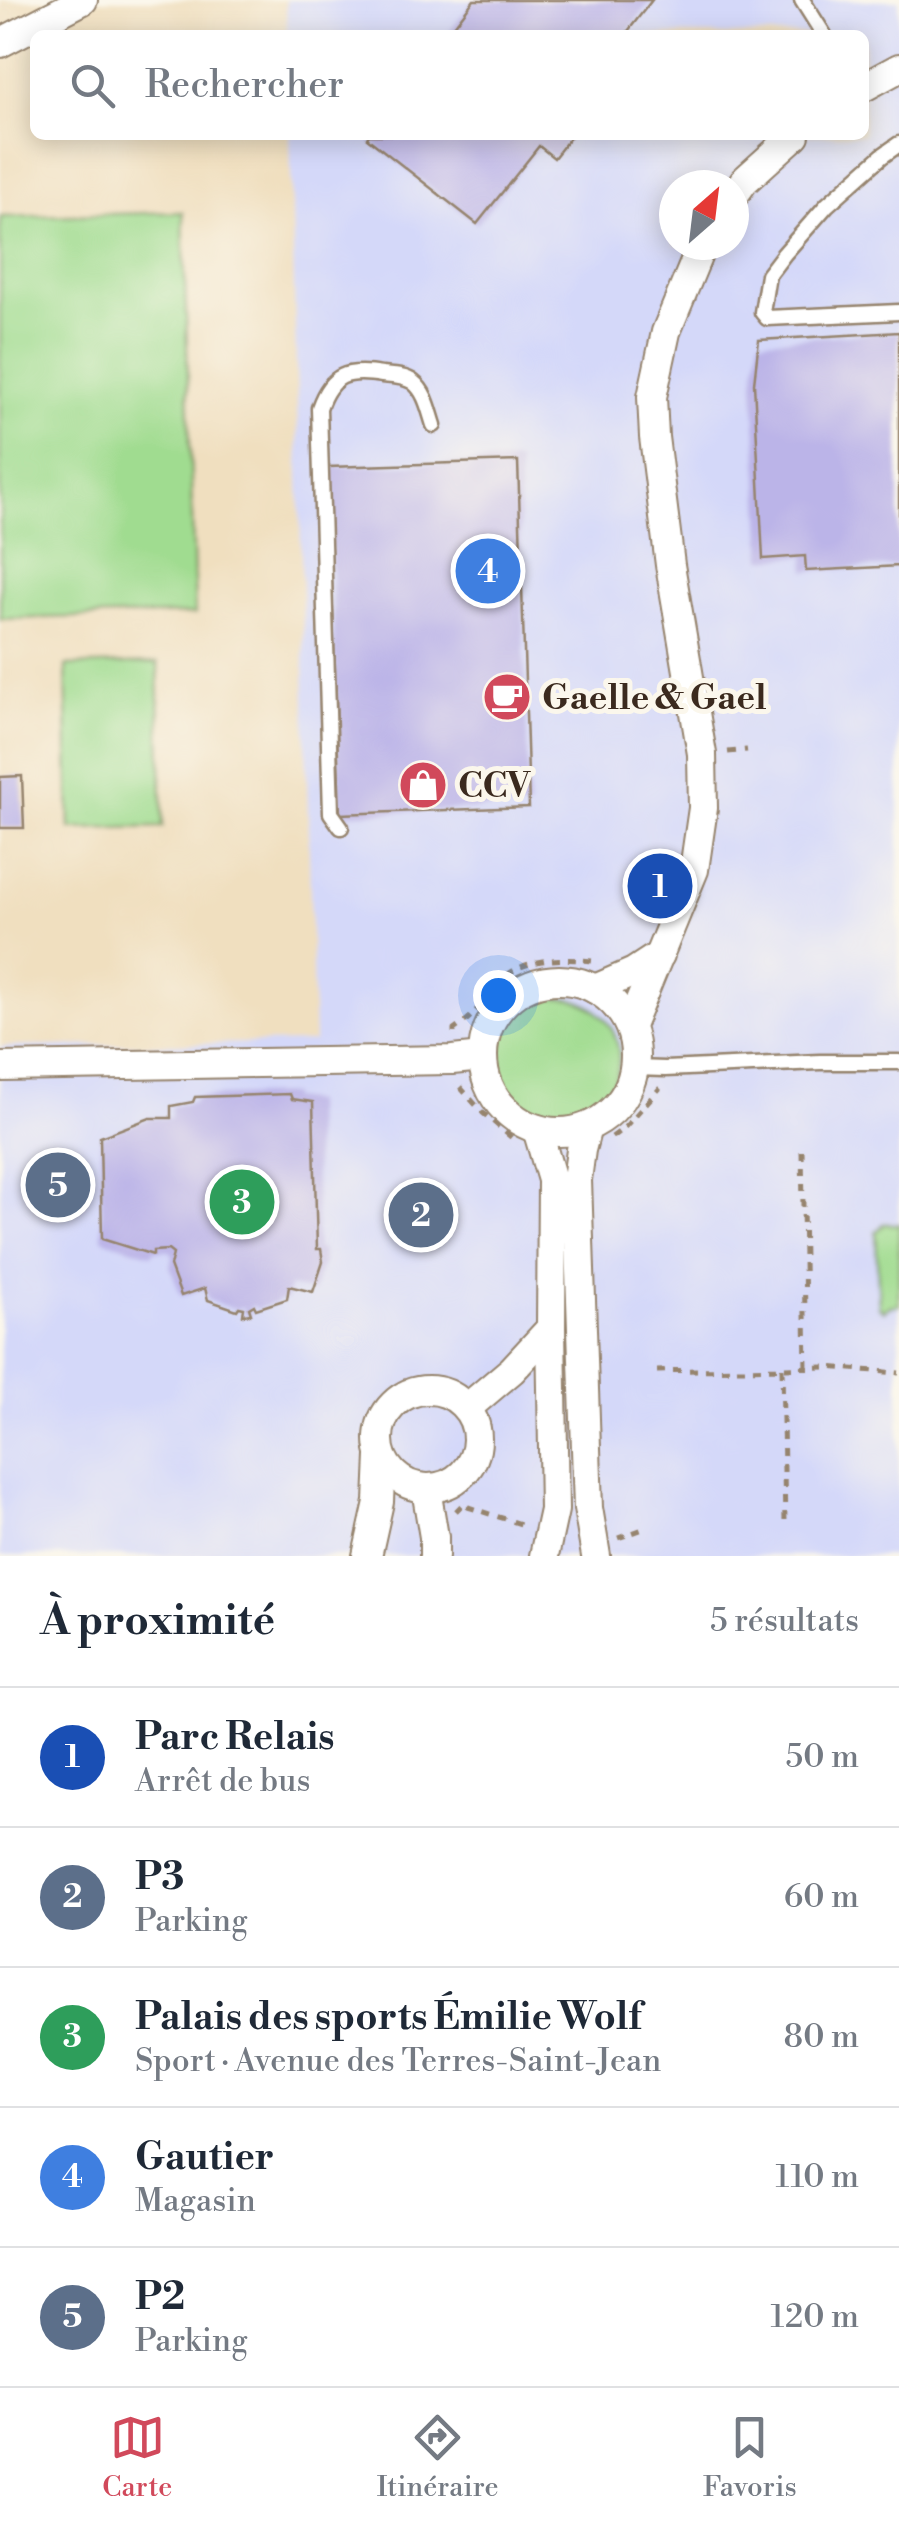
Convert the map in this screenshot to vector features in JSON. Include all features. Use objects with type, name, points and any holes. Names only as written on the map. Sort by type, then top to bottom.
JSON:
[{"type":"street","points":[[0,42],[83,0]]},
{"type":"street","points":[[869,83],[899,68]]},
{"type":"street","points":[[749,176],[789,140]]},
{"type":"street","points":[[630,1026],[694,870],[703,808],[702,754],[668,546],[652,396],[666,332],[696,260]]},
{"type":"street","points":[[540,1543],[550,1536],[554,1510],[552,1180],[527,1136],[498,1101],[487,1080],[483,1056],[486,1034],[495,1014],[510,997],[529,986],[551,980],[634,972],[660,955]]},
{"type":"street","points":[[597,975],[630,1026],[636,1047],[635,1068],[626,1093],[596,1135],[580,1150],[577,1180],[588,1508],[603,1549]]},
{"type":"street","points":[[0,1067],[452,1060],[483,1056]]},
{"type":"street","points":[[527,1136],[562,1132],[596,1135]]},
{"type":"street","points":[[467,1408],[512,1370],[551,1328]]},
{"type":"street","points":[[426,1389],[456,1397],[467,1408],[475,1422],[476,1454],[456,1480],[442,1487],[411,1486],[388,1469],[378,1440],[380,1425],[397,1400],[426,1389]]},
{"type":"street","points":[[367,1556],[379,1502],[382,1456]]},
{"type":"street","points":[[426,1488],[434,1547]]},
{"type":"lane","points":[[802,0],[821,30]]},
{"type":"lane","points":[[899,144],[828,205],[768,275],[762,312],[767,318],[899,312]]},
{"type":"lane","points":[[341,827],[331,813],[319,408],[331,383],[342,375],[363,371],[410,380],[423,393],[434,425]]},
{"type":"lane","points":[[635,1068],[899,1062]]},
{"type":"path","points":[[527,1136],[483,1113],[457,1085],[452,1060],[454,1030],[472,1015],[496,984],[534,962],[550,959],[597,975]]},
{"type":"path","points":[[596,1135],[624,1128],[664,1085],[665,1069]]},
{"type":"path","points":[[802,1151],[806,1368]]},
{"type":"path","points":[[657,1371],[827,1367],[899,1373]]},
{"type":"path","points":[[782,1368],[785,1522]]},
{"type":"path","points":[[434,1547],[451,1538],[451,1522],[464,1503],[540,1543]]},
{"type":"path","points":[[603,1549],[646,1528]]},
{"type":"shaded area","points":[[286,0],[899,0],[899,1556],[0,1556],[0,1047],[314,1042],[290,140],[869,140],[869,30],[287,30]]},
{"type":"green space","points":[[183,212],[195,614],[0,619],[0,217]]},
{"type":"green space","points":[[158,663],[163,827],[70,829],[66,666]]},
{"type":"green space","points":[[559,998],[582,1002],[602,1015],[615,1035],[619,1058],[615,1081],[602,1101],[582,1114],[559,1118],[536,1114],[516,1101],[503,1081],[499,1058],[503,1035],[516,1015],[536,1002]]},
{"type":"green space","points":[[884,1224],[899,1224],[899,1305],[884,1311],[879,1307],[876,1232]]},
{"type":"building","points":[[474,0],[652,0],[629,30],[451,30]]},
{"type":"building","points":[[370,140],[568,140],[554,158],[539,146],[477,224]]},
{"type":"building","points":[[899,332],[899,566],[806,571],[805,556],[763,559],[754,383],[759,340]]},
{"type":"building","points":[[518,461],[529,807],[340,814],[328,467]]},
{"type":"building","points":[[22,776],[24,828],[0,828],[0,777]]},
{"type":"building","points":[[290,1094],[292,1099],[313,1102],[317,1249],[321,1249],[323,1262],[313,1292],[289,1286],[287,1299],[256,1309],[254,1305],[249,1308],[251,1314],[243,1315],[244,1308],[237,1310],[208,1300],[205,1288],[181,1296],[170,1266],[173,1254],[168,1250],[153,1251],[153,1255],[102,1239],[100,1137],[150,1118],[171,1118],[171,1106],[193,1102],[195,1097]]},
{"type":"place","name":"Gautier","points":[[488,571]]},
{"type":"place","name":"Gaelle & Gael","points":[[507,697]]},
{"type":"place","name":"CCV","points":[[423,785]]},
{"type":"place","name":"Parc Relais","points":[[660,886]]},
{"type":"place","name":"P2","points":[[58,1185]]},
{"type":"place","name":"Palais des sports Émilie Wolf","points":[[242,1202]]},
{"type":"place","name":"P3","points":[[421,1215]]}]
